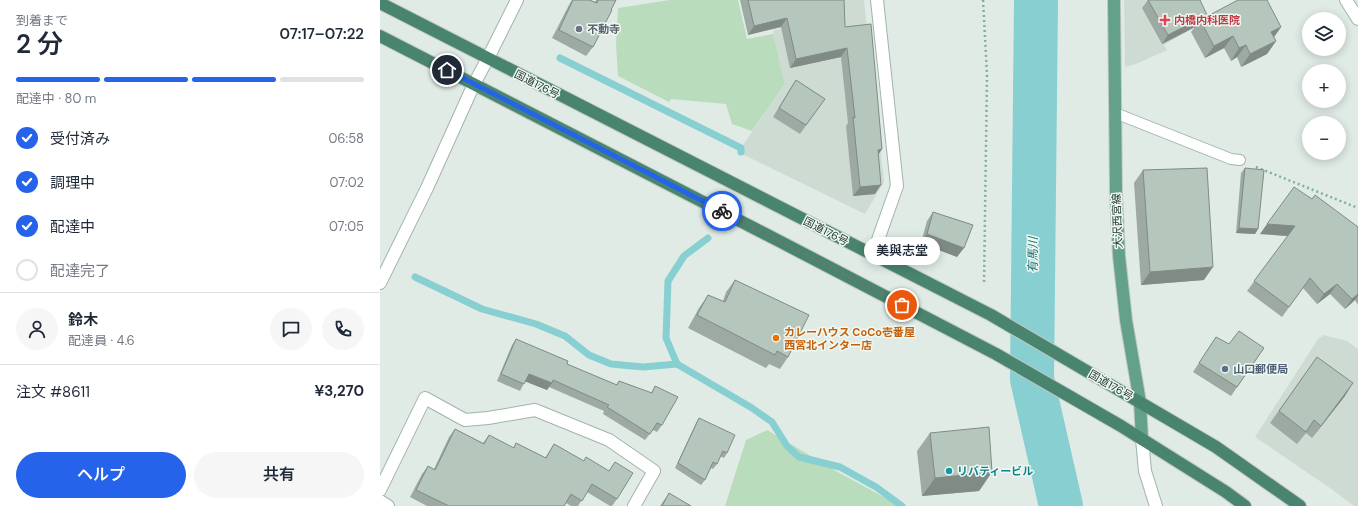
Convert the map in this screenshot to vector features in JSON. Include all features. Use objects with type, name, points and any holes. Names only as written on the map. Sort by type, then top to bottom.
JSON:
[{"type":"highway","name":"国道176号","points":[[380,3],[991,315],[1216,447],[1300,506]]},
{"type":"highway","points":[[380,36],[996,354],[1122,426],[1226,492],[1245,506]]},
{"type":"main road","name":"大沢西宮線","points":[[1114,0],[1116,193],[1119,256],[1126,320],[1140,402],[1142,439]]},
{"type":"street","points":[[380,283],[427,188],[474,84],[517,0]]},
{"type":"street","points":[[872,254],[896,186],[877,0]]},
{"type":"street","points":[[1346,0],[1358,19]]},
{"type":"street","points":[[380,490],[425,398],[465,420],[488,418],[535,410],[609,440],[654,471],[634,506]]},
{"type":"street","points":[[1142,439],[1146,472],[1156,506]]},
{"type":"street","points":[[380,501],[388,506]]},
{"type":"lane","points":[[1115,113],[1231,159],[1240,160]]},
{"type":"path","points":[[983,0],[988,75],[984,285]]},
{"type":"path","points":[[1240,160],[1358,208]]},
{"type":"shaded area","points":[[799,0],[864,0],[884,182],[865,214],[738,152],[785,84],[773,34],[774,30],[802,24]]},
{"type":"shaded area","points":[[1124,0],[1191,0],[1207,20],[1164,45],[1167,50],[1136,64],[1125,67]]},
{"type":"shaded area","points":[[1324,335],[1347,341],[1358,349],[1358,506],[1354,506],[1255,437],[1318,339]]},
{"type":"green space","points":[[670,0],[738,0],[747,39],[773,34],[785,84],[752,131],[732,124],[726,104],[671,99],[669,102],[618,76],[616,44],[618,8]]},
{"type":"green space","points":[[767,430],[836,471],[900,506],[725,506],[746,440]]},
{"type":"building","name":"不動寺","points":[[573,0],[589,0],[597,3],[598,0],[616,0],[593,47],[559,30]]},
{"type":"building","points":[[748,0],[844,0],[845,27],[871,24],[882,149],[878,150],[881,185],[860,187],[853,117],[855,118],[847,48],[796,59],[787,18],[754,26]]},
{"type":"building","points":[[1148,0],[1200,0],[1207,15],[1168,35]]},
{"type":"building","points":[[1238,0],[1267,0],[1281,27],[1271,32],[1276,41],[1250,54],[1246,45],[1239,48],[1233,36],[1214,46],[1200,20]]},
{"type":"building","points":[[796,80],[825,99],[806,125],[779,108]]},
{"type":"building","points":[[1207,168],[1213,267],[1150,272],[1143,170]]},
{"type":"building","points":[[1245,168],[1264,170],[1258,229],[1239,228]]},
{"type":"building","points":[[1294,187],[1312,199],[1315,195],[1358,227],[1358,294],[1352,299],[1337,284],[1324,294],[1310,278],[1289,307],[1254,281],[1295,226],[1267,224]]},
{"type":"building","points":[[933,212],[973,225],[964,248],[927,234]]},
{"type":"building","points":[[735,280],[809,315],[788,357],[777,351],[775,355],[697,315],[708,295],[725,302]]},
{"type":"building","points":[[1239,331],[1264,348],[1237,387],[1199,363],[1216,337],[1229,344]]},
{"type":"building","points":[[516,339],[568,361],[567,364],[617,385],[619,381],[652,393],[655,386],[678,397],[662,425],[657,423],[650,434],[607,407],[609,405],[553,380],[552,383],[529,374],[524,384],[501,374]]},
{"type":"building","points":[[1317,357],[1353,383],[1321,426],[1314,420],[1306,432],[1279,411]]},
{"type":"building","points":[[699,418],[735,435],[727,453],[723,451],[717,464],[713,462],[705,480],[678,463]]},
{"type":"building","points":[[989,427],[992,472],[935,478],[930,433]]},
{"type":"building","points":[[455,429],[484,444],[489,435],[514,448],[516,443],[546,458],[554,444],[584,461],[586,457],[609,471],[615,462],[633,473],[617,499],[592,484],[582,501],[571,494],[564,506],[449,506],[416,490],[428,466],[435,470]]},
{"type":"building","points":[[669,493],[691,506],[662,506]]},
{"type":"waterway","name":"有馬川","points":[[1036,0],[1032,379],[1061,506]]},
{"type":"waterway","points":[[560,58],[741,148],[741,152]]},
{"type":"waterway","points":[[708,238],[684,256],[668,281],[666,338],[677,364],[752,408],[772,422],[787,446],[799,457],[840,467],[876,487],[902,506]]},
{"type":"waterway","points":[[415,277],[482,309],[536,324],[565,336],[589,355],[611,364],[643,367],[677,364]]},
{"type":"way so far","points":[[722,211],[902,305]]},
{"type":"place","name":"内橋内科医院","points":[[1165,20]]},
{"type":"place","name":"不動寺","points":[[579,29]]},
{"type":"place","name":"美與志堂","points":[[902,305]]},
{"type":"place","name":"カレーハウス CoCo壱番屋 西宮北インター店","points":[[776,338]]},
{"type":"place","name":"山口郵便局","points":[[1225,369]]},
{"type":"place","name":"リバティービル","points":[[949,471]]},
{"type":"route","points":[[447,70],[722,211]]}]
